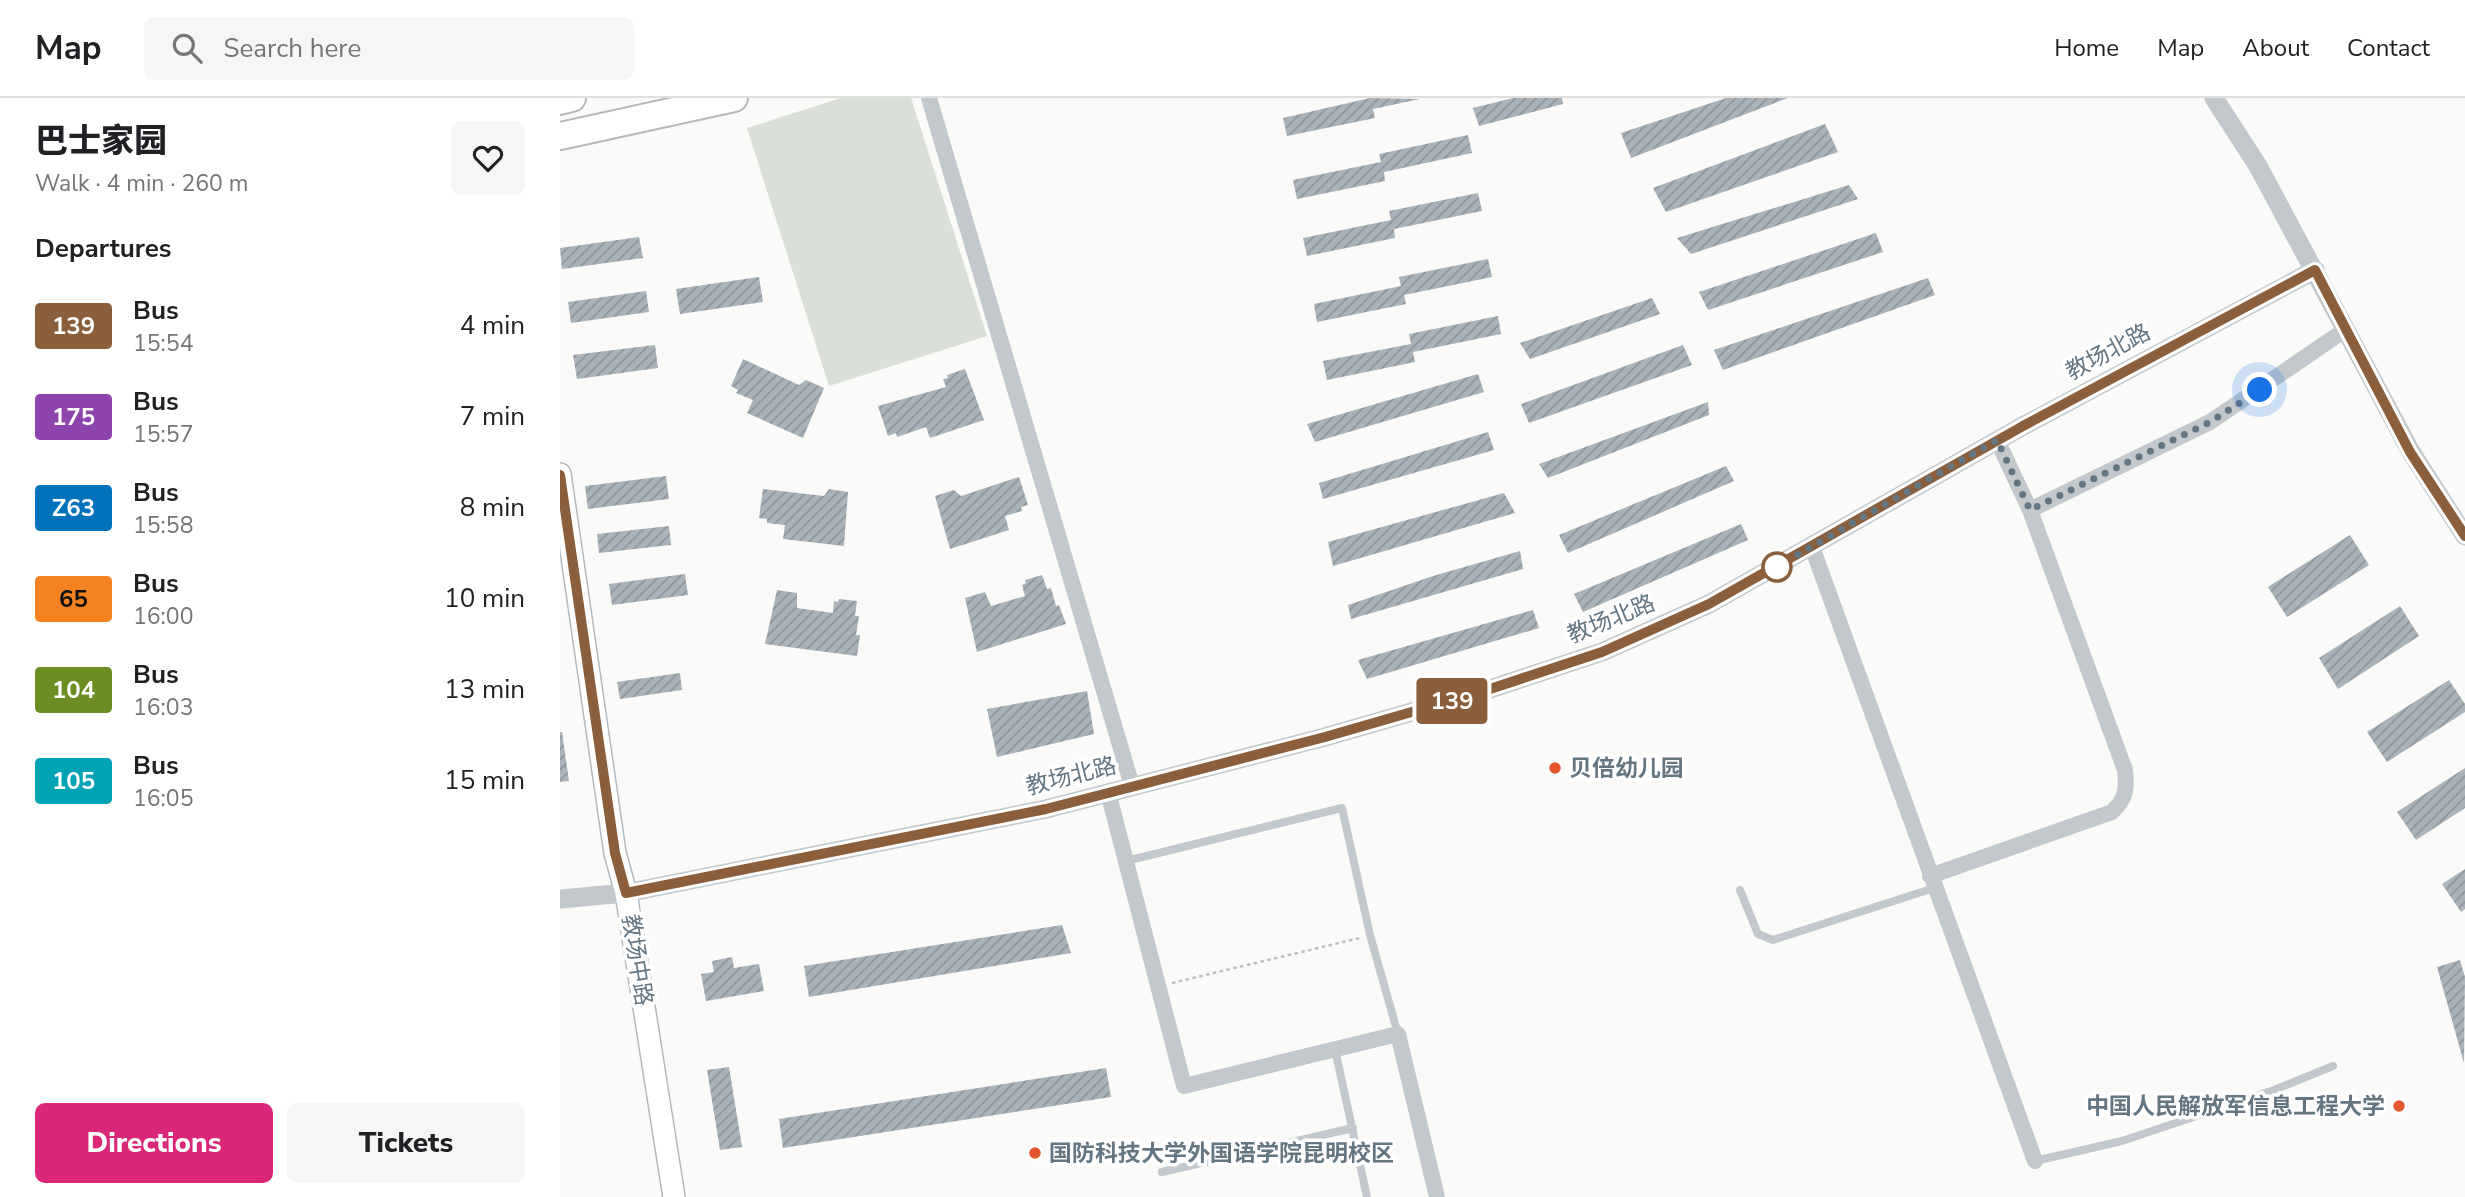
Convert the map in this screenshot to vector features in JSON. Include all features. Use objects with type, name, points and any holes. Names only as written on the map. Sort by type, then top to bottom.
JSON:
[{"type":"highway","points":[[560,101],[572,98]]},
{"type":"highway","points":[[560,136],[734,98]]},
{"type":"main road","name":"教场中路","points":[[560,474],[615,853],[626,893],[674,1197]]},
{"type":"street","points":[[929,98],[1132,786]]},
{"type":"street","points":[[2214,98],[2258,166],[2410,452],[2465,536]]},
{"type":"street","name":"教场北路","points":[[560,900],[626,893],[1046,809],[1338,733],[1481,692],[1602,652],[1709,604],[1997,440],[2315,270]]},
{"type":"street","points":[[2030,510],[2210,422],[2346,330]]},
{"type":"street","points":[[1932,882],[2112,812],[2123,801],[2125,770],[2030,510],[1997,440]]},
{"type":"street","points":[[1812,547],[2035,1161]]},
{"type":"street","points":[[1108,792],[1184,1086],[1398,1034],[1437,1197]]},
{"type":"lane","points":[[1126,861],[1342,808],[1370,935],[1398,1034]]},
{"type":"lane","points":[[1740,890],[1758,934],[1773,940],[1932,882]]},
{"type":"lane","points":[[1335,1049],[1367,1197]]},
{"type":"lane","points":[[2035,1161],[2122,1141],[2273,1090],[2333,1066]]},
{"type":"lane","points":[[1162,1172],[1353,1128]]},
{"type":"path","points":[[1159,986],[1370,935]]},
{"type":"shaded area","points":[[841,98],[911,98],[987,336],[829,386],[747,128]]},
{"type":"building","points":[[1370,98],[1420,99],[1373,109],[1375,118],[1287,136],[1283,118]]},
{"type":"building","points":[[1513,98],[1562,98],[1563,104],[1479,126],[1473,108]]},
{"type":"building","points":[[1726,98],[1788,98],[1631,158],[1621,133]]},
{"type":"building","points":[[1825,124],[1838,152],[1666,212],[1653,188]]},
{"type":"building","points":[[1468,135],[1472,153],[1384,172],[1385,181],[1297,199],[1293,180],[1381,162],[1379,154]]},
{"type":"building","points":[[1849,185],[1858,199],[1691,254],[1677,238]]},
{"type":"building","points":[[1478,193],[1482,211],[1394,229],[1395,238],[1307,256],[1303,238],[1391,220],[1389,211]]},
{"type":"building","points":[[1876,233],[1883,252],[1708,310],[1699,292]]},
{"type":"building","points":[[639,237],[643,258],[562,269],[560,248]]},
{"type":"building","points":[[1488,259],[1492,277],[1404,295],[1406,304],[1317,322],[1314,304],[1401,286],[1399,277]]},
{"type":"building","points":[[759,277],[763,302],[680,314],[676,289]]},
{"type":"building","points":[[1928,278],[1935,295],[1723,370],[1714,350]]},
{"type":"building","points":[[646,291],[649,312],[571,323],[568,302]]},
{"type":"building","points":[[1652,298],[1660,314],[1530,359],[1520,343]]},
{"type":"building","points":[[1498,316],[1501,334],[1413,352],[1415,362],[1327,380],[1323,361],[1411,344],[1409,334]]},
{"type":"building","points":[[655,345],[658,368],[577,379],[573,355]]},
{"type":"building","points":[[1683,345],[1692,365],[1529,423],[1521,404]]},
{"type":"building","points":[[743,359],[799,385],[806,380],[824,388],[803,438],[747,413],[753,400],[736,393],[738,390],[731,386]]},
{"type":"building","points":[[965,369],[984,420],[930,438],[926,427],[897,437],[896,433],[888,436],[878,406],[946,387],[943,379],[948,378],[947,375]]},
{"type":"building","points":[[1478,374],[1484,392],[1315,442],[1307,424]]},
{"type":"building","points":[[1708,402],[1709,415],[1548,478],[1539,464]]},
{"type":"building","points":[[1488,432],[1494,450],[1323,499],[1319,483]]},
{"type":"building","points":[[1726,466],[1734,481],[1568,553],[1559,535]]},
{"type":"building","points":[[666,476],[669,499],[588,509],[585,486]]},
{"type":"building","points":[[1019,477],[1028,505],[1021,507],[1022,511],[1005,516],[1009,530],[950,549],[935,496],[954,490],[961,496]]},
{"type":"building","points":[[763,489],[824,496],[829,489],[848,492],[844,546],[783,539],[785,525],[767,523],[767,519],[759,518]]},
{"type":"building","points":[[1504,493],[1515,513],[1333,566],[1328,542]]},
{"type":"building","points":[[1741,524],[1748,540],[1583,612],[1574,594]]},
{"type":"building","points":[[669,526],[671,545],[599,553],[597,534]]},
{"type":"building","points":[[2350,535],[2369,565],[2287,617],[2268,587]]},
{"type":"building","points":[[1520,551],[1523,569],[1351,619],[1348,605],[1433,576]]},
{"type":"building","points":[[685,574],[688,595],[612,605],[609,584]]},
{"type":"building","points":[[1042,575],[1047,589],[1051,588],[1056,606],[1059,605],[1066,624],[977,652],[965,598],[985,592],[991,606],[1025,596],[1022,585],[1026,583],[1025,580]]},
{"type":"building","points":[[777,590],[797,593],[797,608],[833,613],[834,601],[857,601],[855,616],[859,616],[856,635],[860,635],[857,656],[765,644]]},
{"type":"building","points":[[2400,606],[2419,636],[2338,689],[2319,658]]},
{"type":"building","points":[[1533,610],[1539,628],[1367,679],[1358,660]]},
{"type":"building","points":[[680,673],[682,690],[620,699],[617,682]]},
{"type":"building","points":[[2449,680],[2465,704],[2465,712],[2387,762],[2367,732]]},
{"type":"building","points":[[1087,691],[1094,734],[997,757],[987,709]]},
{"type":"building","points":[[560,732],[569,781],[560,782]]},
{"type":"building","points":[[2465,768],[2465,808],[2416,840],[2397,812]]},
{"type":"building","points":[[2465,869],[2465,909],[2461,912],[2442,884]]},
{"type":"building","points":[[1062,925],[1071,953],[809,997],[804,966]]},
{"type":"building","points":[[732,957],[734,968],[759,964],[764,991],[706,1001],[701,974],[714,972],[712,961]]},
{"type":"building","points":[[2460,960],[2465,977],[2464,1063],[2437,967]]},
{"type":"building","points":[[729,1067],[742,1147],[720,1150],[707,1070]]},
{"type":"building","points":[[1106,1068],[1111,1097],[783,1148],[779,1119]]},
{"type":"bus line","name":"139","points":[[560,475],[615,853],[626,893],[1046,809],[1325,737],[1481,692],[1602,652],[1709,604],[2023,426],[2315,270],[2410,452],[2465,536]]},
{"type":"place","name":"贝倍幼儿园","points":[[1555,768]]},
{"type":"place","name":"中国人民解放军信息工程大学","points":[[2399,1106]]},
{"type":"place","name":"国防科技大学外国语学院昆明校区","points":[[1035,1153]]},
{"type":"route","points":[[1777,567],[1771,570],[1997,440],[2030,510],[2210,422],[2260,390]]}]
